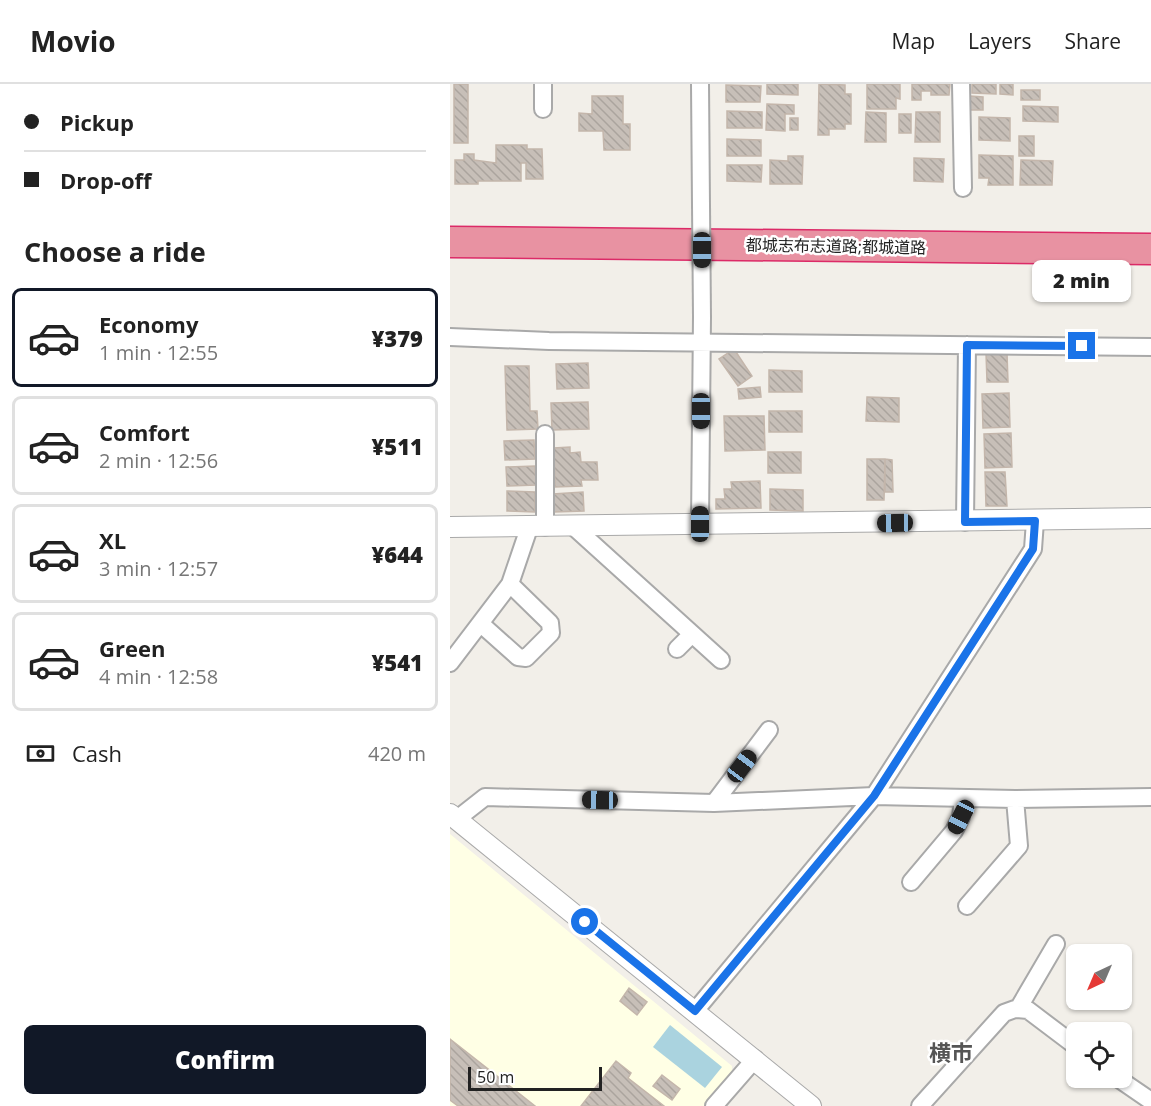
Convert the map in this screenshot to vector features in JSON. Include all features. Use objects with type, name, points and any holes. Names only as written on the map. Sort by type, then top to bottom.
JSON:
[{"type":"highway","points":[[450,236],[622,244]]},
{"type":"highway","name":"都城志布志道路;都城道路","points":[[450,242],[1151,249]]},
{"type":"highway","points":[[450,252],[622,244]]},
{"type":"street","points":[[543,84],[543,109]]},
{"type":"street","points":[[700,84],[702,317],[700,524]]},
{"type":"street","points":[[962,84],[963,188]]},
{"type":"street","points":[[450,337],[1151,346]]},
{"type":"street","points":[[965,522],[967,345]]},
{"type":"street","points":[[450,663],[510,584],[537,528],[545,434]]},
{"type":"street","points":[[450,527],[537,528],[1151,518]]},
{"type":"street","points":[[695,1011],[874,796],[1033,549],[1035,521]]},
{"type":"street","points":[[574,527],[721,660]]},
{"type":"street","points":[[481,624],[518,657],[526,658],[551,633],[550,623],[510,584]]},
{"type":"street","points":[[677,649],[692,634]]},
{"type":"street","points":[[714,803],[769,729]]},
{"type":"street","points":[[811,1106],[453,816],[485,797],[714,803],[874,796],[1015,800],[1151,797]]},
{"type":"street","points":[[911,882],[954,831],[961,817],[963,798]]},
{"type":"street","points":[[967,906],[1018,846],[1015,800]]},
{"type":"street","points":[[1018,1009],[1028,988],[1056,944]]},
{"type":"street","points":[[920,1106],[1004,1013],[1018,1009],[1028,1010],[1066,1039]]},
{"type":"street","points":[[714,1106],[755,1059]]},
{"type":"street","points":[[1132,1088],[1151,1101]]},
{"type":"shaded area","points":[[450,834],[732,1066],[732,1076],[706,1106],[450,1106]]},
{"type":"water","points":[[670,1025],[722,1067],[705,1088],[653,1047]]},
{"type":"building","points":[[454,84],[468,84],[468,143],[454,143]]},
{"type":"building","points":[[767,84],[798,84],[798,95],[767,94]]},
{"type":"building","points":[[819,84],[845,85],[845,94],[851,94],[851,124],[845,124],[845,129],[829,129],[829,135],[818,135]]},
{"type":"building","points":[[867,84],[900,84],[900,99],[896,98],[896,109],[867,109]]},
{"type":"building","points":[[912,84],[950,84],[949,95],[931,95],[931,91],[921,91],[921,100],[912,100]]},
{"type":"building","points":[[972,84],[996,84],[996,94],[972,93]]},
{"type":"building","points":[[1000,84],[1013,84],[1013,95],[1000,94]]},
{"type":"building","points":[[726,85],[761,86],[760,102],[726,102]]},
{"type":"building","points":[[1021,90],[1040,90],[1040,100],[1021,100]]},
{"type":"building","points":[[592,96],[623,96],[623,124],[630,124],[630,150],[604,150],[603,131],[579,131],[579,113],[592,114]]},
{"type":"building","points":[[970,96],[983,97],[983,110],[970,110]]},
{"type":"building","points":[[767,104],[794,105],[794,114],[785,114],[785,131],[766,130]]},
{"type":"building","points":[[1023,106],[1058,107],[1058,122],[1023,121]]},
{"type":"building","points":[[727,111],[762,112],[762,128],[727,128]]},
{"type":"building","points":[[866,112],[886,113],[886,142],[865,142]]},
{"type":"building","points":[[916,112],[940,112],[940,142],[915,142]]},
{"type":"building","points":[[899,114],[911,114],[911,133],[899,133]]},
{"type":"building","points":[[979,117],[1010,118],[1010,141],[979,140]]},
{"type":"building","points":[[790,118],[798,118],[798,130],[790,130]]},
{"type":"building","points":[[1019,136],[1034,136],[1034,156],[1019,156]]},
{"type":"building","points":[[727,139],[761,140],[761,156],[727,156]]},
{"type":"building","points":[[496,145],[527,145],[527,149],[542,149],[543,179],[526,179],[526,163],[521,163],[521,181],[478,181],[478,184],[455,184],[455,160],[464,160],[464,154],[474,154],[474,160],[496,163]]},
{"type":"building","points":[[979,155],[1013,156],[1013,185],[988,185],[989,178],[979,178]]},
{"type":"building","points":[[788,156],[803,156],[802,184],[770,184],[770,160],[788,161]]},
{"type":"building","points":[[914,158],[944,159],[943,182],[914,181]]},
{"type":"building","points":[[1021,160],[1053,161],[1052,185],[1020,185]]},
{"type":"building","points":[[727,165],[762,165],[761,182],[727,181]]},
{"type":"building","points":[[734,349],[752,376],[738,386],[719,359]]},
{"type":"building","points":[[986,353],[1007,353],[1008,382],[987,382]]},
{"type":"building","points":[[588,363],[589,388],[557,389],[556,364]]},
{"type":"building","points":[[505,366],[529,366],[530,411],[537,411],[538,429],[507,430]]},
{"type":"building","points":[[769,370],[802,371],[802,392],[769,392]]},
{"type":"building","points":[[760,387],[761,397],[739,399],[738,389]]},
{"type":"building","points":[[1009,393],[1010,427],[983,428],[982,394]]},
{"type":"building","points":[[867,397],[899,398],[899,422],[866,421]]},
{"type":"building","points":[[588,402],[589,429],[552,430],[551,403]]},
{"type":"building","points":[[769,411],[802,411],[802,432],[769,432]]},
{"type":"building","points":[[724,416],[764,416],[765,450],[725,451]]},
{"type":"building","points":[[1011,433],[1012,467],[985,468],[984,434]]},
{"type":"building","points":[[534,440],[535,459],[505,460],[504,441]]},
{"type":"building","points":[[570,447],[570,453],[580,452],[581,462],[597,462],[598,480],[581,480],[582,486],[555,487],[554,448]]},
{"type":"building","points":[[768,452],[801,452],[801,473],[768,473]]},
{"type":"building","points":[[867,459],[885,459],[884,500],[867,500]]},
{"type":"building","points":[[885,459],[892,460],[893,492],[885,492]]},
{"type":"building","points":[[535,466],[536,485],[507,486],[506,467]]},
{"type":"building","points":[[985,472],[1005,472],[1007,506],[986,506]]},
{"type":"building","points":[[760,481],[761,508],[716,509],[716,499],[725,499],[724,489],[732,489],[731,482]]},
{"type":"building","points":[[770,489],[803,490],[803,511],[770,510]]},
{"type":"building","points":[[507,491],[535,492],[535,512],[507,511]]},
{"type":"building","points":[[583,492],[584,511],[554,512],[553,494]]},
{"type":"building","points":[[629,988],[647,1002],[637,1015],[620,1001]]},
{"type":"building","points":[[450,1039],[535,1106],[458,1106],[450,1100]]},
{"type":"building","points":[[616,1061],[631,1073],[628,1078],[664,1106],[581,1106]]},
{"type":"building","points":[[662,1075],[680,1089],[672,1100],[653,1086]]},
{"type":"district","name":"横市","points":[[951,1052]]},
{"type":"route","points":[[585,922],[695,1011],[874,796],[1033,549],[1035,521],[965,522],[967,345],[1082,346]]}]
